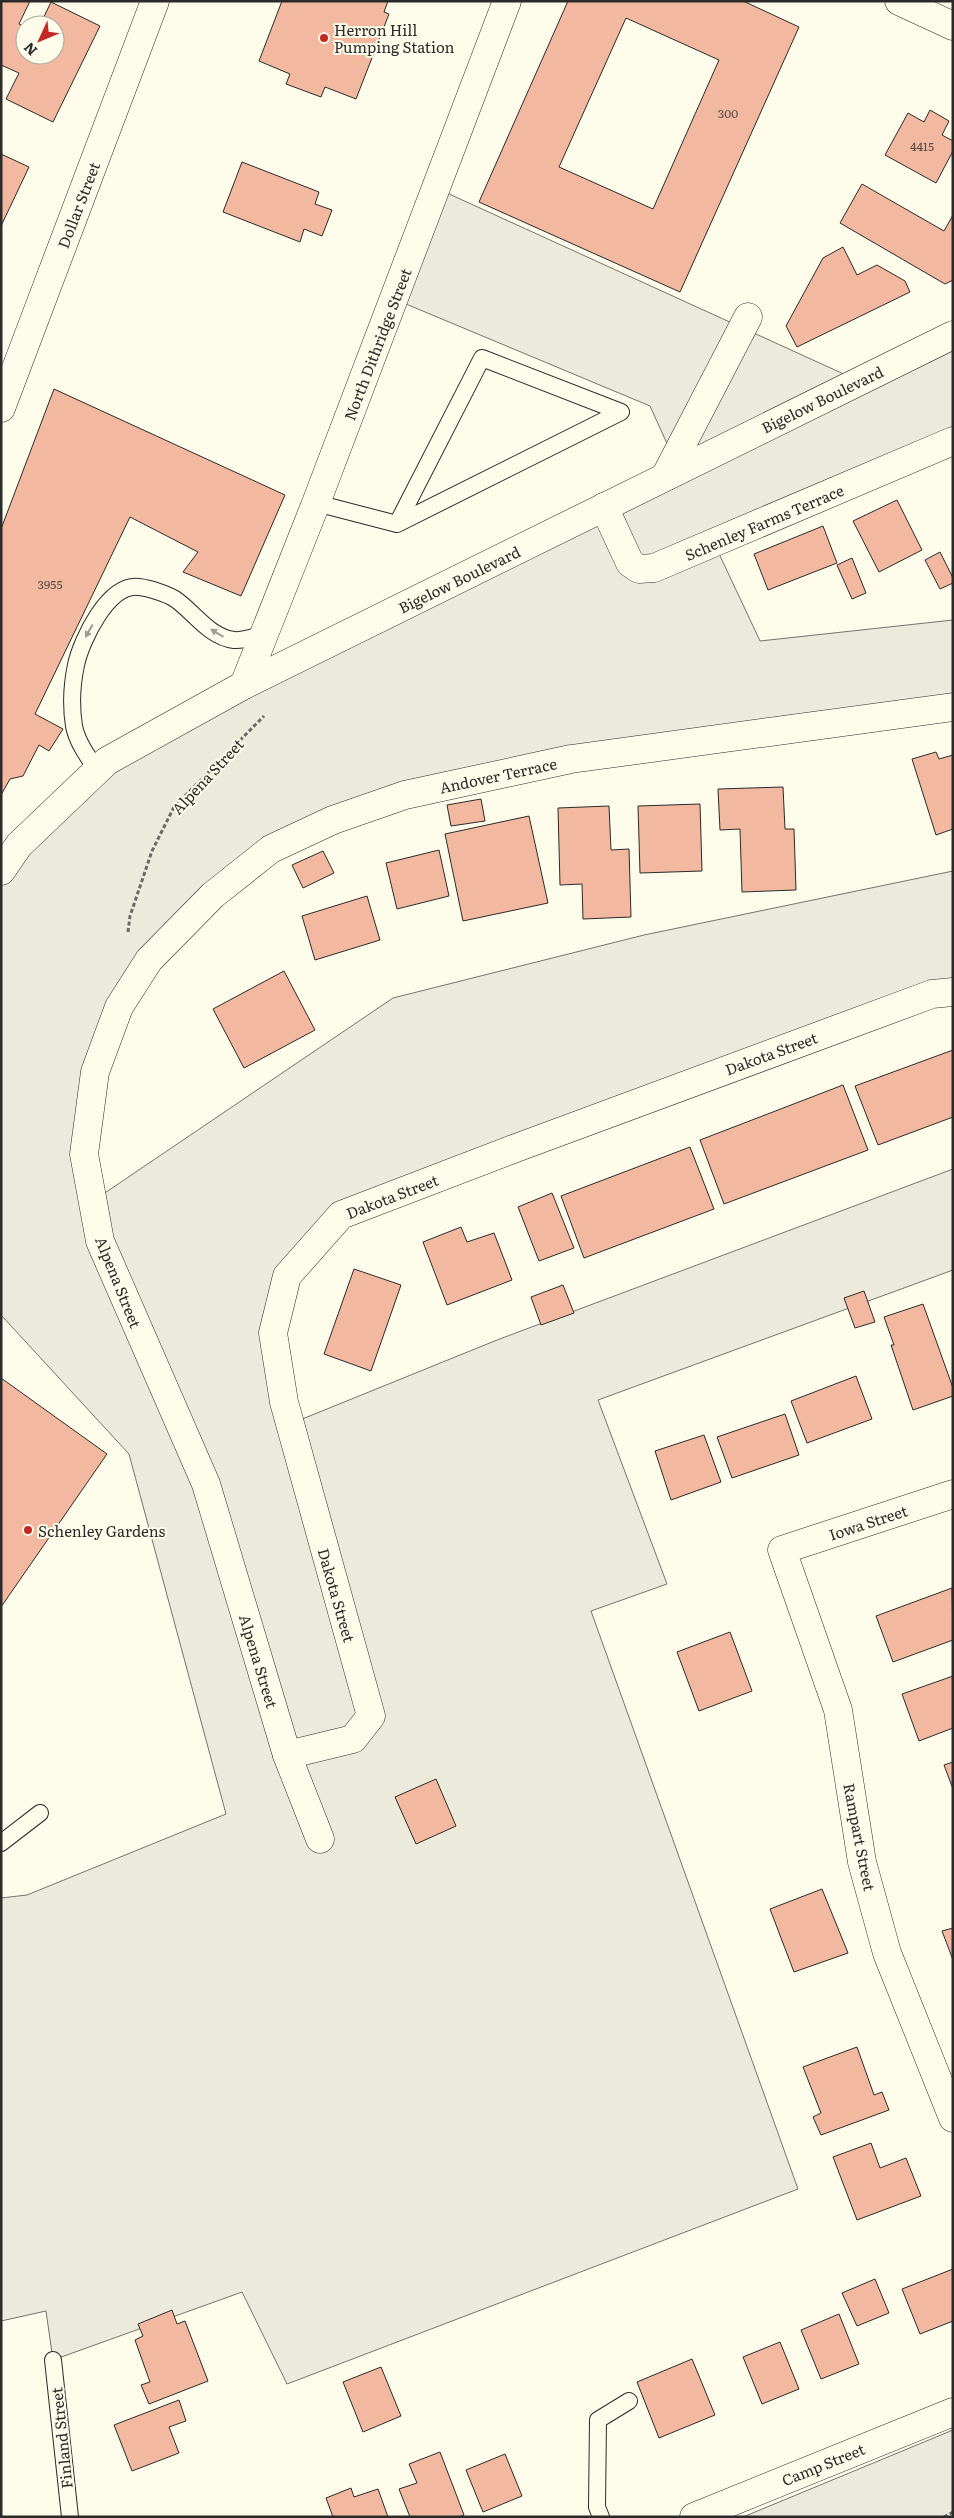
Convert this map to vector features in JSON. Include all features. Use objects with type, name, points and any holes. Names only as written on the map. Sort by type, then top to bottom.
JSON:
[{"type":"street","name":"Dollar Street","points":[[1,408],[155,1]]},
{"type":"street","name":"North Dithridge Street","points":[[244,685],[316,503],[507,1]]},
{"type":"street","points":[[899,1],[953,26]]},
{"type":"street","points":[[664,477],[748,317]]},
{"type":"street","name":"Bigelow Boulevard","points":[[1,871],[19,845],[107,761],[244,685],[953,335]]},
{"type":"street","name":"Schenley Farms Terrace","points":[[604,507],[630,563],[639,569],[654,568],[953,441]]},
{"type":"street","name":"Andover Terrace","points":[[119,1007],[149,960],[213,895],[272,849],[342,817],[405,795],[571,759],[953,707]]},
{"type":"street","name":"Dakota Street","points":[[287,1755],[353,1739],[371,1716],[284,1402],[273,1332],[287,1276],[341,1215],[516,1148],[923,998],[953,992]]},
{"type":"street","name":"Alpena Street","points":[[119,1007],[95,1072],[84,1154],[100,1241],[206,1484],[287,1755],[320,1840]]},
{"type":"street","name":"Iowa Street","points":[[782,1550],[953,1494]]},
{"type":"street","name":"Rampart Street","points":[[782,1550],[838,1710],[862,1862],[887,1953],[953,2118]]},
{"type":"street","name":"Camp Street","points":[[694,2517],[953,2412]]},
{"type":"lane","points":[[316,503],[397,524],[621,412],[482,358],[397,524]]},
{"type":"lane","points":[[97,770],[83,750],[74,728],[72,699],[75,666],[80,648],[100,611],[113,596],[138,587],[174,599],[221,637],[244,640],[264,634]]},
{"type":"lane","points":[[1,1842],[40,1814]]},
{"type":"lane","name":"Finland Street","points":[[53,2360],[70,2517]]},
{"type":"lane","points":[[602,2517],[597,2507],[598,2420],[628,2401]]},
{"type":"path","name":"Alpena Street","points":[[128,934],[130,916],[152,851],[174,807],[264,716]]},
{"type":"path","points":[[944,2517],[953,2512]]},
{"type":"shaded area","points":[[436,188],[859,381],[953,335],[953,441],[714,543],[760,641],[953,620],[953,708],[405,795],[272,849],[149,960],[95,1072],[93,1201],[393,998],[644,935],[953,871],[953,992],[369,1205],[287,1276],[273,1332],[290,1424],[497,1340],[953,1169],[953,1270],[598,1400],[667,1584],[591,1611],[798,2189],[287,2384],[242,2292],[53,2360],[46,2311],[1,2321],[1,1898],[27,1895],[226,1814],[129,1454],[1,1315],[1,871],[107,761],[674,459],[650,406],[394,299]]},
{"type":"shaded area","points":[[953,2430],[953,2517],[743,2517]]},
{"type":"building","points":[[1,1],[30,1],[23,15],[15,15],[15,65],[65,65],[65,15],[45,15],[51,2],[100,26],[53,122],[6,99],[19,73],[1,65]]},
{"type":"building","name":"Herron Hill Pumping Station","points":[[282,1],[388,1],[384,12],[389,14],[356,99],[325,87],[321,97],[286,84],[290,74],[259,61]]},
{"type":"building","points":[[568,1],[743,1],[799,27],[680,292],[479,202]],"holes":[[[626,18],[719,60],[653,209],[559,167]]]},
{"type":"building","points":[[930,110],[949,121],[942,135],[953,141],[953,151],[936,183],[885,155],[908,113],[924,122]]},
{"type":"building","points":[[1,154],[29,167],[1,226]]},
{"type":"building","points":[[242,162],[319,192],[315,204],[332,210],[322,236],[304,229],[300,242],[223,212]]},
{"type":"building","points":[[862,184],[944,231],[953,215],[953,280],[945,284],[840,223]]},
{"type":"building","points":[[843,247],[857,275],[877,265],[905,281],[910,292],[797,347],[786,326],[823,258]]},
{"type":"building","points":[[54,389],[285,495],[241,596],[183,572],[198,552],[130,517],[35,714],[63,729],[49,751],[39,745],[23,776],[10,779],[1,795],[1,529]]},
{"type":"building","points":[[897,500],[922,550],[879,572],[853,521]]},
{"type":"building","points":[[823,526],[837,563],[768,590],[754,554]]},
{"type":"building","points":[[940,552],[953,578],[953,583],[940,589],[925,560]]},
{"type":"building","points":[[852,558],[866,593],[852,599],[837,565]]},
{"type":"building","points":[[936,752],[939,759],[953,755],[953,829],[936,835],[912,759]]},
{"type":"building","points":[[783,787],[785,829],[794,829],[796,890],[742,892],[740,829],[720,830],[718,789]]},
{"type":"building","points":[[481,799],[485,821],[451,826],[447,805]]},
{"type":"building","points":[[700,804],[702,871],[640,873],[638,806]]},
{"type":"building","points":[[609,806],[611,850],[629,849],[631,917],[583,919],[582,884],[560,885],[558,808]]},
{"type":"building","points":[[529,816],[548,903],[463,921],[445,834]]},
{"type":"building","points":[[439,850],[449,896],[397,909],[386,863]]},
{"type":"building","points":[[323,851],[334,873],[303,888],[292,865]]},
{"type":"building","points":[[367,896],[380,940],[315,960],[302,916]]},
{"type":"building","points":[[284,971],[315,1030],[244,1068],[213,1009]]},
{"type":"building","points":[[953,1050],[953,1117],[878,1145],[855,1086]]},
{"type":"building","points":[[843,1085],[868,1150],[724,1204],[700,1140]]},
{"type":"building","points":[[690,1147],[714,1209],[584,1258],[561,1196]]},
{"type":"building","points":[[552,1193],[574,1248],[539,1261],[518,1207]]},
{"type":"building","points":[[461,1227],[467,1242],[494,1233],[512,1280],[447,1305],[423,1242]]},
{"type":"building","points":[[354,1269],[401,1285],[371,1371],[324,1354]]},
{"type":"building","points":[[563,1285],[574,1313],[541,1325],[531,1297]]},
{"type":"building","points":[[864,1291],[875,1322],[855,1328],[844,1298]]},
{"type":"building","points":[[923,1304],[953,1388],[953,1396],[913,1410],[891,1345],[894,1345],[884,1317]]},
{"type":"building","points":[[856,1376],[872,1419],[807,1443],[791,1401]]},
{"type":"building","name":"Schenley Gardens","points":[[1,1378],[107,1454],[1,1607]]},
{"type":"building","points":[[785,1414],[799,1455],[732,1478],[717,1437]]},
{"type":"building","points":[[704,1435],[721,1482],[671,1500],[655,1451]]},
{"type":"building","points":[[952,1588],[953,1640],[893,1662],[876,1616]]},
{"type":"building","points":[[730,1632],[752,1691],[699,1711],[677,1652]]},
{"type":"building","points":[[953,1676],[953,1728],[919,1741],[902,1694]]},
{"type":"building","points":[[953,1762],[953,1789],[944,1765]]},
{"type":"building","points":[[436,1779],[456,1826],[416,1844],[395,1797]]},
{"type":"building","points":[[822,1889],[848,1953],[794,1972],[770,1909]]},
{"type":"building","points":[[953,1928],[953,1960],[942,1931]]},
{"type":"building","points":[[857,2047],[874,2095],[882,2092],[889,2110],[821,2135],[813,2117],[821,2113],[803,2067]]},
{"type":"building","points":[[871,2143],[880,2168],[906,2158],[921,2196],[857,2220],[833,2157]]},
{"type":"building","points":[[953,2269],[953,2321],[920,2334],[902,2289]]},
{"type":"building","points":[[875,2279],[889,2313],[857,2326],[842,2293]]},
{"type":"building","points":[[172,2310],[177,2324],[185,2321],[208,2381],[149,2404],[141,2385],[150,2382],[135,2340],[143,2336],[138,2324]]},
{"type":"building","points":[[839,2314],[859,2364],[821,2379],[801,2330]]},
{"type":"building","points":[[780,2342],[799,2389],[762,2404],[743,2357]]},
{"type":"building","points":[[692,2359],[715,2415],[659,2438],[637,2382]]},
{"type":"building","points":[[381,2367],[401,2416],[363,2432],[343,2382]]},
{"type":"building","points":[[179,2400],[186,2421],[169,2427],[179,2453],[132,2471],[114,2425]]},
{"type":"building","points":[[440,2452],[464,2515],[458,2517],[410,2517],[399,2489],[417,2483],[409,2464]]},
{"type":"building","points":[[505,2454],[522,2496],[483,2512],[466,2470]]},
{"type":"building","points":[[351,2488],[354,2497],[378,2489],[388,2517],[333,2517],[326,2498]]},
{"type":"place","name":"Herron Hill Pumping Station","points":[[324,38]]},
{"type":"place","name":"Schenley Gardens","points":[[28,1530]]}]
